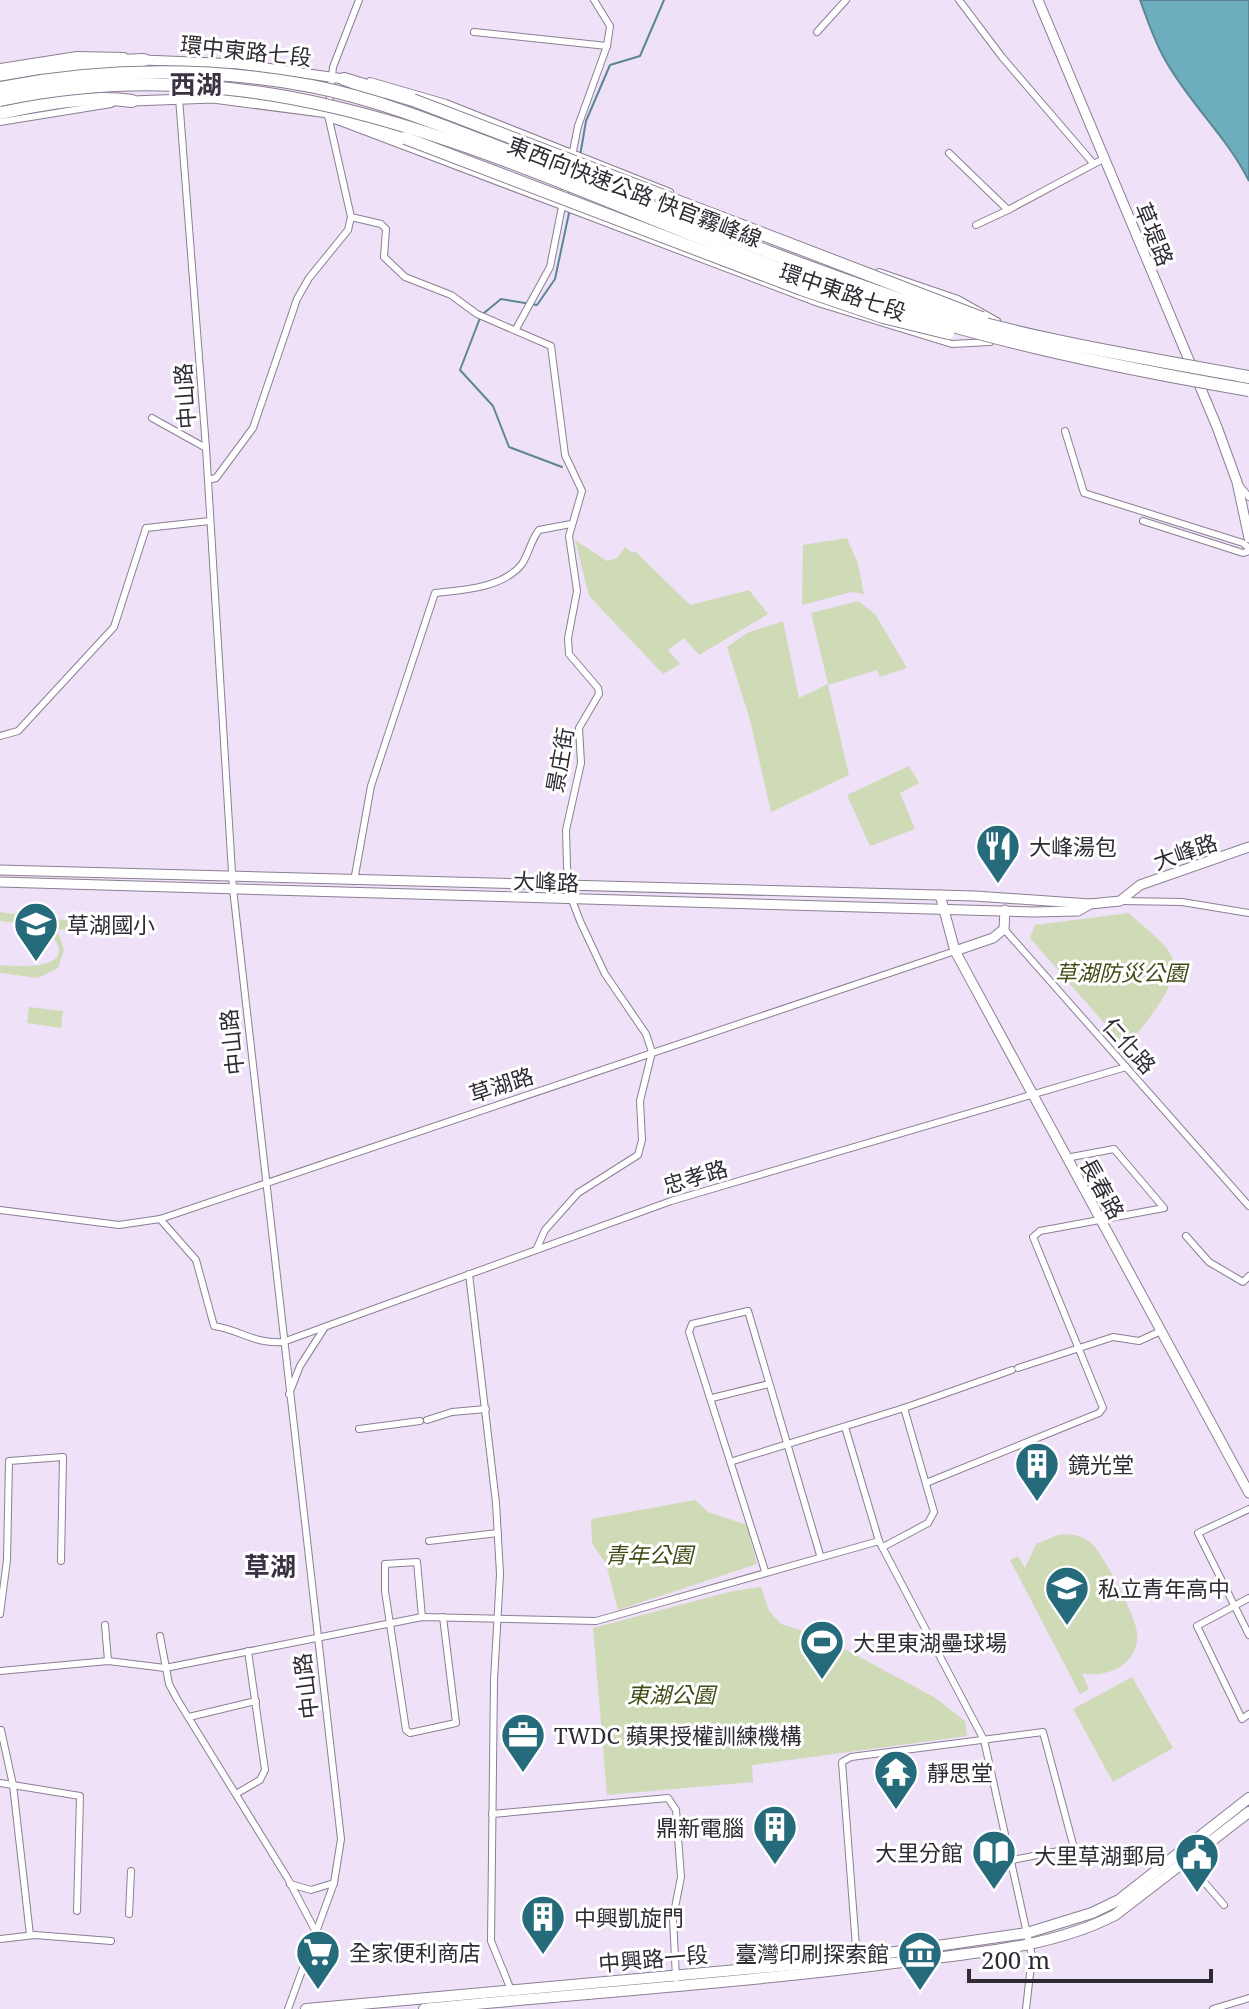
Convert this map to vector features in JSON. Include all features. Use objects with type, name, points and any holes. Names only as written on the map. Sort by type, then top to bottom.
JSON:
[{"type":"highway","points":[[0,75],[116,59],[144,60]]},
{"type":"highway","name":"東西向快速公路 快官霧峰線","points":[[0,86],[56,77],[141,71],[224,74],[314,87],[427,120],[887,295],[1009,336],[1249,390]]},
{"type":"highway","points":[[344,79],[413,100],[801,251],[950,303],[1009,336]]},
{"type":"highway","name":"東西向快速公路 快官霧峰線","points":[[0,101],[87,86],[191,85],[265,91],[367,112],[422,130],[827,287],[953,328],[1249,377]]},
{"type":"highway","points":[[0,113],[112,98],[132,101]]},
{"type":"highway","points":[[329,116],[405,138],[883,317],[931,331],[1009,336]]},
{"type":"main road","name":"中興路一段","points":[[306,2009],[522,2004],[676,1981],[857,1962],[1029,1938],[1095,1925],[1115,1915],[1249,1798]]},
{"type":"main road","name":"中興路一段","points":[[1183,1856],[1249,1812]]},
{"type":"main road","name":"中興路一段","points":[[425,2006],[510,1990],[676,1981]]},
{"type":"street","points":[[208,480],[216,478],[253,428],[297,299],[309,278],[348,230],[351,217],[329,116],[330,77],[359,0]]},
{"type":"street","points":[[516,329],[550,267],[564,206],[571,190],[574,172],[572,153],[578,126],[607,46],[610,26],[594,0]]},
{"type":"street","points":[[817,32],[846,0]]},
{"type":"street","points":[[959,0],[1002,57],[1093,163]]},
{"type":"street","name":"草堤路","points":[[1038,0],[1237,482],[1249,538]]},
{"type":"street","points":[[474,32],[607,46]]},
{"type":"street","name":"環中東路七段","points":[[0,67],[111,53],[144,60],[262,66],[368,80],[446,103],[841,259],[958,299],[997,321]]},
{"type":"street","name":"環中東路七段","points":[[0,86],[71,71],[115,68],[144,60]]},
{"type":"street","name":"中山路","points":[[177,61],[206,448],[233,889],[288,1397],[341,1839],[334,1883],[288,2009]]},
{"type":"street","name":"環中東路七段","points":[[344,79],[374,97],[834,271],[1081,344],[1189,364]]},
{"type":"street","name":"環中東路七段","points":[[0,101],[87,90],[152,87],[179,97]]},
{"type":"street","name":"環中東路七段","points":[[0,122],[132,101],[179,97],[249,102],[329,116],[348,128],[412,148],[818,303],[952,344],[990,342]]},
{"type":"street","name":"環中東路七段","points":[[329,116],[341,111],[402,126],[825,290],[990,342],[1198,383]]},
{"type":"street","points":[[949,153],[1008,210]]},
{"type":"street","points":[[976,225],[1105,158]]},
{"type":"street","name":"景庄街","points":[[351,217],[381,224],[386,229],[384,257],[397,271],[451,295],[477,314],[551,346],[565,455],[582,491],[581,505],[571,524],[569,536],[577,591],[568,638],[569,654],[598,688],[599,694],[579,728],[581,763],[566,830],[572,900],[605,974],[646,1034],[652,1052]]},
{"type":"street","points":[[818,303],[841,259]]},
{"type":"street","points":[[152,418],[206,448]]},
{"type":"street","points":[[1065,431],[1084,493],[1249,550]]},
{"type":"street","name":"草堤路","points":[[1237,482],[1249,497]]},
{"type":"street","points":[[0,736],[18,731],[114,627],[146,528],[210,521]]},
{"type":"street","points":[[1143,521],[1243,553],[1249,550]]},
{"type":"street","points":[[354,881],[371,786],[435,593],[482,587],[510,574],[521,565],[539,530],[571,524]]},
{"type":"street","name":"大峰路","points":[[0,870],[940,895],[1090,904],[1120,901],[1140,885],[1249,847]]},
{"type":"street","name":"大峰路","points":[[0,882],[1005,913],[1078,911],[1090,904]]},
{"type":"street","name":"長春路","points":[[940,895],[941,910],[955,951],[1246,1481],[1249,1493]]},
{"type":"street","points":[[1004,929],[1006,899]]},
{"type":"street","points":[[1120,901],[1182,902],[1249,913]]},
{"type":"street","name":"草湖路","points":[[0,1210],[119,1225],[160,1219],[993,938],[1004,929]]},
{"type":"street","name":"仁化路","points":[[1004,929],[1249,1206]]},
{"type":"street","points":[[537,1248],[545,1230],[578,1193],[638,1155],[642,1140],[640,1101],[652,1052]]},
{"type":"street","name":"忠孝路","points":[[283,1342],[671,1201],[1126,1067]]},
{"type":"street","points":[[926,1483],[1103,1408],[1033,1237],[1040,1231],[1164,1208],[1121,1154],[1104,1148],[1066,1158]]},
{"type":"street","points":[[160,1219],[196,1260],[214,1326],[236,1329],[262,1343],[283,1342]]},
{"type":"street","points":[[1186,1236],[1209,1262],[1246,1284],[1249,1276]]},
{"type":"street","points":[[469,1274],[498,1533],[491,1941],[510,1990],[522,2004]]},
{"type":"street","points":[[765,1571],[733,1461],[689,1332],[692,1324],[748,1311],[820,1555]]},
{"type":"street","points":[[288,1397],[300,1366],[327,1324]]},
{"type":"street","points":[[733,1461],[904,1408],[1113,1337],[1139,1341],[1161,1331]]},
{"type":"street","points":[[712,1398],[769,1384]]},
{"type":"street","points":[[0,1671],[108,1661],[165,1668],[422,1617],[596,1621],[820,1555],[881,1544],[932,1520],[935,1506],[904,1408]]},
{"type":"street","points":[[359,1429],[486,1409]]},
{"type":"street","points":[[845,1427],[881,1544],[984,1740],[1032,1956],[1026,2009]]},
{"type":"street","points":[[0,1614],[7,1560],[9,1461],[63,1457],[61,1561]]},
{"type":"street","points":[[1249,1509],[1198,1533],[1249,1635]]},
{"type":"street","points":[[429,1541],[498,1533]]},
{"type":"street","points":[[422,1617],[417,1562],[385,1564],[389,1625],[406,1730],[410,1733],[456,1723],[443,1617]]},
{"type":"street","points":[[1246,1716],[1197,1626],[1249,1598]]},
{"type":"street","points":[[105,1625],[108,1661]]},
{"type":"street","points":[[160,1636],[169,1684],[317,1934]]},
{"type":"street","points":[[236,1794],[260,1780],[265,1770],[248,1651]]},
{"type":"street","points":[[189,1717],[256,1701]]},
{"type":"street","points":[[1,1730],[13,1785],[30,1935]]},
{"type":"street","points":[[857,1962],[842,1762],[851,1757],[1043,1732],[1074,1848],[1012,1860]]},
{"type":"street","points":[[0,1783],[80,1796],[77,1911]]},
{"type":"street","points":[[492,1814],[668,1798],[676,1810],[681,1877],[673,1918],[676,1981]]},
{"type":"street","points":[[1183,1856],[1224,1905]]},
{"type":"street","points":[[129,1914],[131,1871]]},
{"type":"street","points":[[290,1884],[311,1890],[334,1883]]},
{"type":"street","points":[[0,1939],[30,1935],[111,1941]]},
{"type":"street","points":[[1213,2009],[1249,1998]]},
{"type":"green space","points":[[847,538],[858,564],[864,594],[852,592],[802,605],[803,545]]},
{"type":"green space","points":[[575,540],[607,561],[617,558],[625,547],[632,553],[635,551],[690,605],[749,590],[768,614],[699,655],[684,638],[668,650],[680,664],[663,674],[589,596]]},
{"type":"green space","points":[[858,601],[875,614],[907,668],[880,677],[877,670],[828,685],[849,775],[771,812],[750,720],[727,647],[747,633],[783,621],[799,698],[828,684],[811,613]]},
{"type":"green space","points":[[909,766],[919,783],[900,793],[915,829],[870,846],[847,795]]},
{"type":"green space","points":[[0,912],[72,921],[72,930],[57,929],[64,950],[58,968],[38,978],[0,973],[0,965],[48,963],[56,958],[59,951],[56,941],[45,927],[0,921]]},
{"type":"green space","name":"草湖防災公園","points":[[1129,913],[1166,948],[1174,964],[1160,1003],[1125,1047],[1030,938],[1035,925]]},
{"type":"green space","points":[[29,1007],[63,1011],[61,1028],[27,1023]]},
{"type":"green space","name":"青年公園","points":[[695,1500],[708,1512],[747,1525],[757,1564],[618,1610],[606,1564],[592,1543],[591,1519]]},
{"type":"green space","points":[[1058,1535],[1080,1537],[1097,1550],[1125,1600],[1137,1632],[1133,1652],[1121,1666],[1102,1673],[1082,1673],[1089,1689],[1080,1694],[1010,1560],[1018,1556],[1025,1568],[1036,1544]]},
{"type":"green space","name":"東湖公園","points":[[761,1587],[769,1611],[781,1624],[822,1637],[934,1697],[965,1721],[967,1736],[752,1765],[753,1782],[607,1795],[593,1628],[733,1591]]},
{"type":"green space","points":[[1132,1677],[1173,1748],[1113,1782],[1073,1709]]},
{"type":"water","points":[[1140,0],[1249,0],[1249,181],[1167,63]]},
{"type":"waterway","points":[[580,156],[586,121],[610,65],[640,56],[664,0]]},
{"type":"waterway","points":[[484,313],[501,299],[537,305],[555,279],[569,213]]},
{"type":"waterway","points":[[480,318],[460,370],[493,406],[509,447],[562,467]]},
{"type":"place","name":"大峰湯包","points":[[998,885]]},
{"type":"place","name":"草湖國小","points":[[36,963]]},
{"type":"place","name":"鏡光堂","points":[[1037,1503]]},
{"type":"place","name":"私立青年高中","points":[[1067,1627]]},
{"type":"place","name":"大里東湖壘球場","points":[[822,1681]]},
{"type":"place","name":"TWDC 蘋果授權訓練機構","points":[[523,1774]]},
{"type":"place","name":"靜思堂","points":[[896,1811]]},
{"type":"place","name":"鼎新電腦","points":[[775,1866]]},
{"type":"place","name":"大里分館","points":[[994,1891]]},
{"type":"place","name":"大里草湖郵局","points":[[1197,1894]]},
{"type":"place","name":"中興凱旋門","points":[[543,1956]]},
{"type":"place","name":"全家便利商店","points":[[318,1991]]},
{"type":"place","name":"臺灣印刷探索館","points":[[920,1992]]},
{"type":"district","name":"西湖","points":[[196,84]]},
{"type":"district","name":"草湖","points":[[270,1566]]}]
